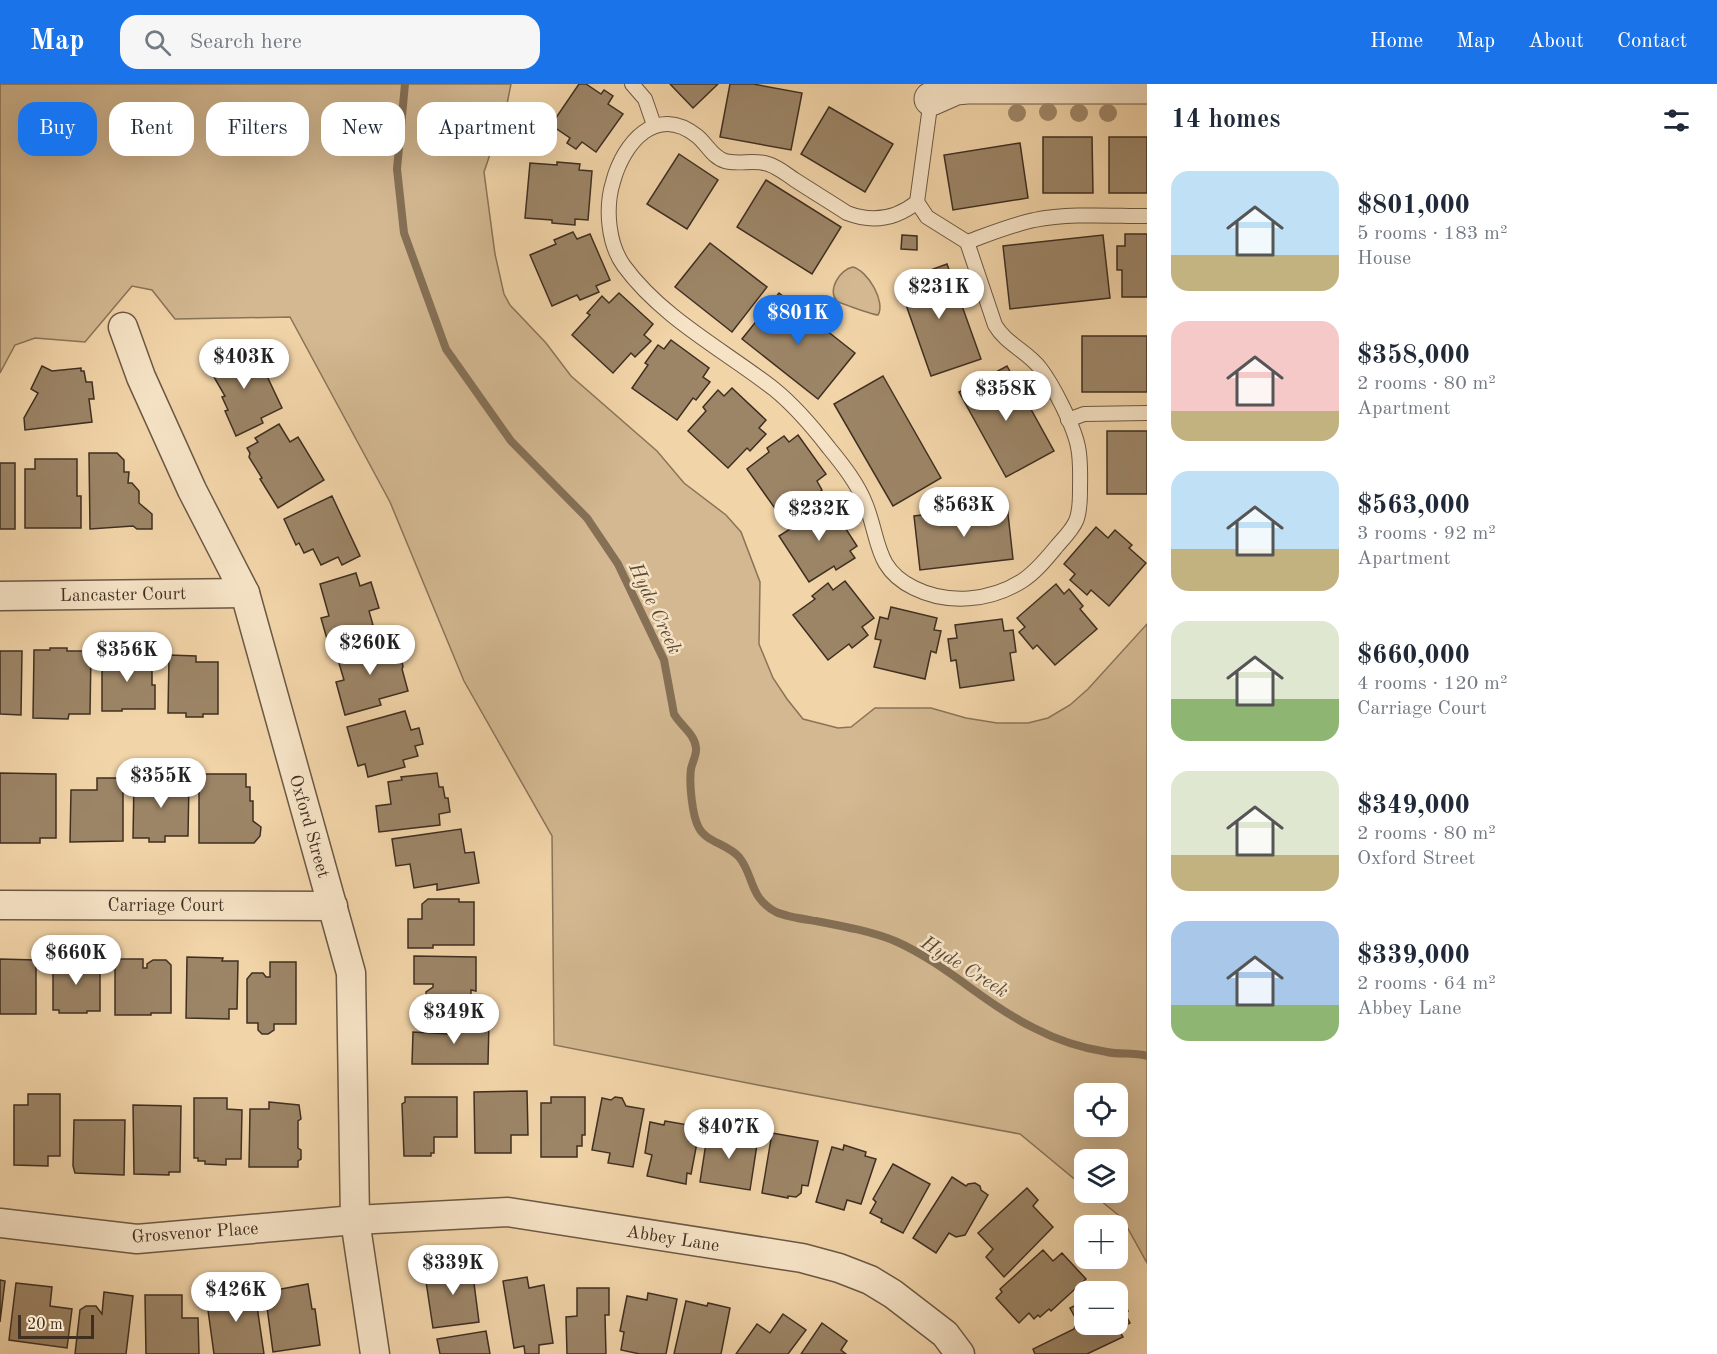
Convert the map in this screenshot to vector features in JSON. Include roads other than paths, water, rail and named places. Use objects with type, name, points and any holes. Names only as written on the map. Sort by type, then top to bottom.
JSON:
[{"type":"street","points":[[931,99],[956,88],[967,87],[1147,87]]},
{"type":"street","name":"Oxford Street","points":[[123,327],[141,377],[192,490],[245,592],[351,973],[355,1220],[375,1354]]},
{"type":"street","name":"Lancaster Court","points":[[0,596],[245,592]]},
{"type":"street","name":"Carriage Court","points":[[0,905],[333,906]]},
{"type":"street","name":"Abbey Lane","points":[[355,1220],[508,1212],[802,1258],[839,1268],[878,1284],[945,1334],[960,1354]]},
{"type":"street","name":"Grosvenor Place","points":[[0,1223],[137,1239],[355,1220]]},
{"type":"lane","points":[[632,84],[645,99],[654,125]]},
{"type":"lane","points":[[917,202],[889,217],[875,220],[857,217],[773,165],[724,160],[715,155],[699,137],[689,130],[668,125],[654,125],[644,130],[628,147],[617,168],[609,201],[610,228],[618,257],[624,267],[658,302],[774,389],[805,418],[840,461],[858,488],[871,520],[879,553],[885,564],[904,583],[934,596],[968,598],[986,596],[1023,580],[1037,569],[1070,530],[1078,514],[1079,451],[1076,436],[1040,368],[998,330],[967,242],[927,217],[917,202],[931,99]]},
{"type":"lane","points":[[967,242],[1008,226],[1044,218],[1147,216]]},
{"type":"lane","points":[[1068,420],[1084,414],[1147,413]]},
{"type":"waterway","name":"Hyde Creek","points":[[405,84],[397,169],[404,233],[446,349],[511,441],[587,518],[618,564],[664,660],[674,714],[695,743],[696,750],[690,775],[691,790],[695,816],[702,833],[739,857],[756,893],[767,906],[776,912],[790,917],[856,929],[895,941],[931,960],[1016,1018],[1060,1040],[1112,1053],[1147,1056]]}]
